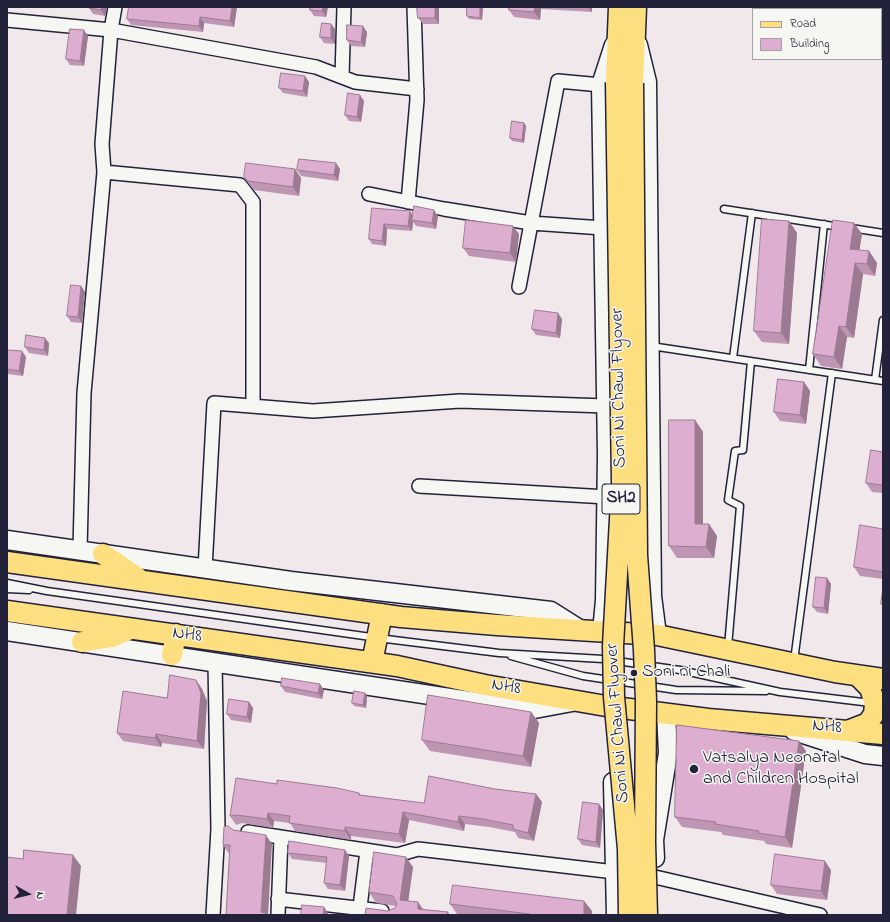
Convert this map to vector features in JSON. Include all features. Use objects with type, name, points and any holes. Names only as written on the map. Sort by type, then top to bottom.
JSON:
[{"type":"main road","name":"SH2","points":[[619,7],[627,28]]},
{"type":"main road","name":"SH2","points":[[627,28],[636,7]]},
{"type":"main road","name":"Soni Ni Chawl Flyover","points":[[627,28],[617,83],[622,483],[613,646],[614,697],[628,849],[629,915]]},
{"type":"main road","name":"Soni Ni Chawl Flyover","points":[[617,83],[637,555],[646,701],[645,842],[647,915]]},
{"type":"main road","points":[[103,554],[143,581]]},
{"type":"main road","points":[[7,562],[382,614],[497,625],[657,635],[794,664],[883,679]]},
{"type":"main road","name":"NH8","points":[[7,611],[372,662],[606,706],[666,714],[883,734]]},
{"type":"main road","points":[[372,662],[382,614]]},
{"type":"main road","points":[[82,642],[112,637],[131,628]]},
{"type":"main road","points":[[172,655],[176,634]]},
{"type":"main road","points":[[850,730],[868,723],[879,704],[870,688],[858,676]]},
{"type":"street","points":[[80,549],[84,393],[104,172],[102,144],[111,30],[115,7]]},
{"type":"street","points":[[342,77],[344,7]]},
{"type":"street","points":[[408,202],[417,89],[414,7]]},
{"type":"street","points":[[7,20],[111,30],[316,67],[355,82],[417,89]]},
{"type":"street","points":[[627,28],[647,82],[652,596],[657,635]]},
{"type":"street","points":[[519,287],[558,81],[617,83],[604,228],[607,497],[605,600],[602,632]]},
{"type":"street","points":[[104,172],[240,185],[253,202],[253,406]]},
{"type":"street","points":[[369,194],[531,223],[604,228]]},
{"type":"street","points":[[205,569],[214,403],[312,411],[460,401],[606,406]]},
{"type":"street","points":[[419,486],[607,497]]},
{"type":"street","points":[[7,540],[80,549],[103,554],[291,581],[551,610],[581,630]]},
{"type":"street","points":[[7,631],[529,710],[578,701]]},
{"type":"street","points":[[213,915],[218,829],[214,663]]},
{"type":"street","points":[[606,706],[614,794],[616,915]]},
{"type":"street","points":[[657,915],[654,840],[668,753],[666,714]]},
{"type":"street","points":[[772,724],[865,754],[883,756]]},
{"type":"street","points":[[241,831],[397,855],[418,849],[615,872]]},
{"type":"street","points":[[278,915],[281,837]]},
{"type":"street","points":[[359,911],[367,851]]},
{"type":"street","points":[[655,877],[820,915]]},
{"type":"street","points":[[278,899],[359,911],[396,912]]},
{"type":"lane","points":[[724,209],[883,233]]},
{"type":"lane","points":[[733,358],[752,213]]},
{"type":"lane","points":[[809,370],[824,224]]},
{"type":"lane","points":[[875,380],[883,320]]},
{"type":"lane","points":[[649,345],[883,381]]},
{"type":"lane","points":[[720,648],[740,506],[728,500],[735,451],[744,450],[751,361]]},
{"type":"lane","points":[[794,664],[832,373]]},
{"type":"lane","points":[[7,583],[47,591],[378,638],[499,653],[590,658],[680,670],[780,692],[879,704]]},
{"type":"lane","points":[[7,589],[47,591]]},
{"type":"lane","points":[[499,653],[582,676],[676,690],[780,692]]},
{"type":"building","points":[[89,7],[102,7],[101,10]]},
{"type":"building","points":[[129,7],[232,7],[230,21],[200,17],[199,26],[127,19]]},
{"type":"building","points":[[310,7],[323,7],[322,11],[310,10]]},
{"type":"building","points":[[417,7],[435,7],[435,18],[418,18]]},
{"type":"building","points":[[467,7],[480,7],[480,18],[467,16]]},
{"type":"building","points":[[509,7],[535,7],[534,12],[509,10]]},
{"type":"building","points":[[322,23],[331,24],[331,38],[320,37]]},
{"type":"building","points":[[347,25],[363,26],[361,42],[347,40]]},
{"type":"building","points":[[70,29],[84,30],[80,61],[66,59]]},
{"type":"building","points":[[281,73],[305,76],[303,91],[279,88]]},
{"type":"building","points":[[348,93],[360,95],[357,117],[345,115]]},
{"type":"building","points":[[512,121],[524,123],[522,140],[510,138]]},
{"type":"building","points":[[299,159],[336,163],[334,175],[297,170]]},
{"type":"building","points":[[246,163],[295,169],[293,187],[248,181],[244,177]]},
{"type":"building","points":[[414,206],[434,210],[432,223],[412,220]]},
{"type":"building","points":[[372,208],[410,211],[408,226],[384,224],[382,241],[369,239]]},
{"type":"building","points":[[762,219],[789,221],[781,333],[754,331]]},
{"type":"building","points":[[466,220],[513,226],[510,253],[463,248]]},
{"type":"building","points":[[833,220],[854,223],[850,249],[869,251],[867,264],[855,263],[846,327],[839,326],[834,357],[813,354]]},
{"type":"building","points":[[71,285],[81,286],[78,317],[67,316]]},
{"type":"building","points":[[535,310],[558,313],[556,333],[532,329]]},
{"type":"building","points":[[26,335],[45,338],[44,350],[25,347]]},
{"type":"building","points":[[7,350],[22,351],[19,371],[7,369]]},
{"type":"building","points":[[778,379],[804,382],[800,415],[774,412]]},
{"type":"building","points":[[669,420],[695,420],[695,524],[709,524],[706,547],[669,546]]},
{"type":"building","points":[[871,450],[883,452],[883,485],[866,483]]},
{"type":"building","points":[[860,525],[883,529],[883,572],[854,567]]},
{"type":"building","points":[[816,577],[827,578],[824,608],[813,607]]},
{"type":"building","points":[[883,588],[883,604],[881,604]]},
{"type":"building","points":[[170,675],[196,680],[201,693],[197,741],[156,734],[155,738],[117,733],[123,691],[167,698]]},
{"type":"building","points":[[282,678],[320,684],[318,693],[281,686]]},
{"type":"building","points":[[354,691],[365,693],[363,705],[352,703]]},
{"type":"building","points":[[428,695],[531,712],[523,756],[422,740]]},
{"type":"building","points":[[229,699],[249,702],[247,717],[227,714]]},
{"type":"building","points":[[677,725],[799,741],[785,837],[715,824],[716,822],[675,817]]},
{"type":"building","points":[[429,776],[495,789],[536,794],[528,833],[513,829],[513,825],[483,819],[459,816],[458,822],[403,812],[399,834],[345,827],[345,831],[289,823],[290,816],[268,813],[267,819],[236,815],[230,816],[236,778],[277,784],[277,780],[337,788],[359,793],[359,795],[424,803]]},
{"type":"building","points":[[583,802],[599,804],[596,842],[578,839]]},
{"type":"building","points":[[228,826],[233,830],[266,835],[261,912],[266,913],[266,915],[226,915],[230,845],[223,845],[224,827]]},
{"type":"building","points":[[289,841],[345,850],[340,885],[324,883],[327,857],[288,853]]},
{"type":"building","points":[[24,850],[73,855],[67,915],[7,915],[7,857],[23,859]]},
{"type":"building","points":[[374,852],[406,857],[400,900],[418,902],[418,909],[448,912],[447,915],[365,915],[366,908],[388,911],[395,908],[397,904],[393,896],[369,892]]},
{"type":"building","points":[[775,854],[825,861],[821,891],[771,885]]},
{"type":"building","points":[[453,885],[584,901],[584,915],[530,915],[450,904]]},
{"type":"building","points":[[302,905],[324,907],[323,915],[301,915]]},
{"type":"place","name":"Soni ni Chali","points":[[634,673]]},
{"type":"place","name":"Vatsalya Neonatal and Children Hospital","points":[[694,769]]}]
